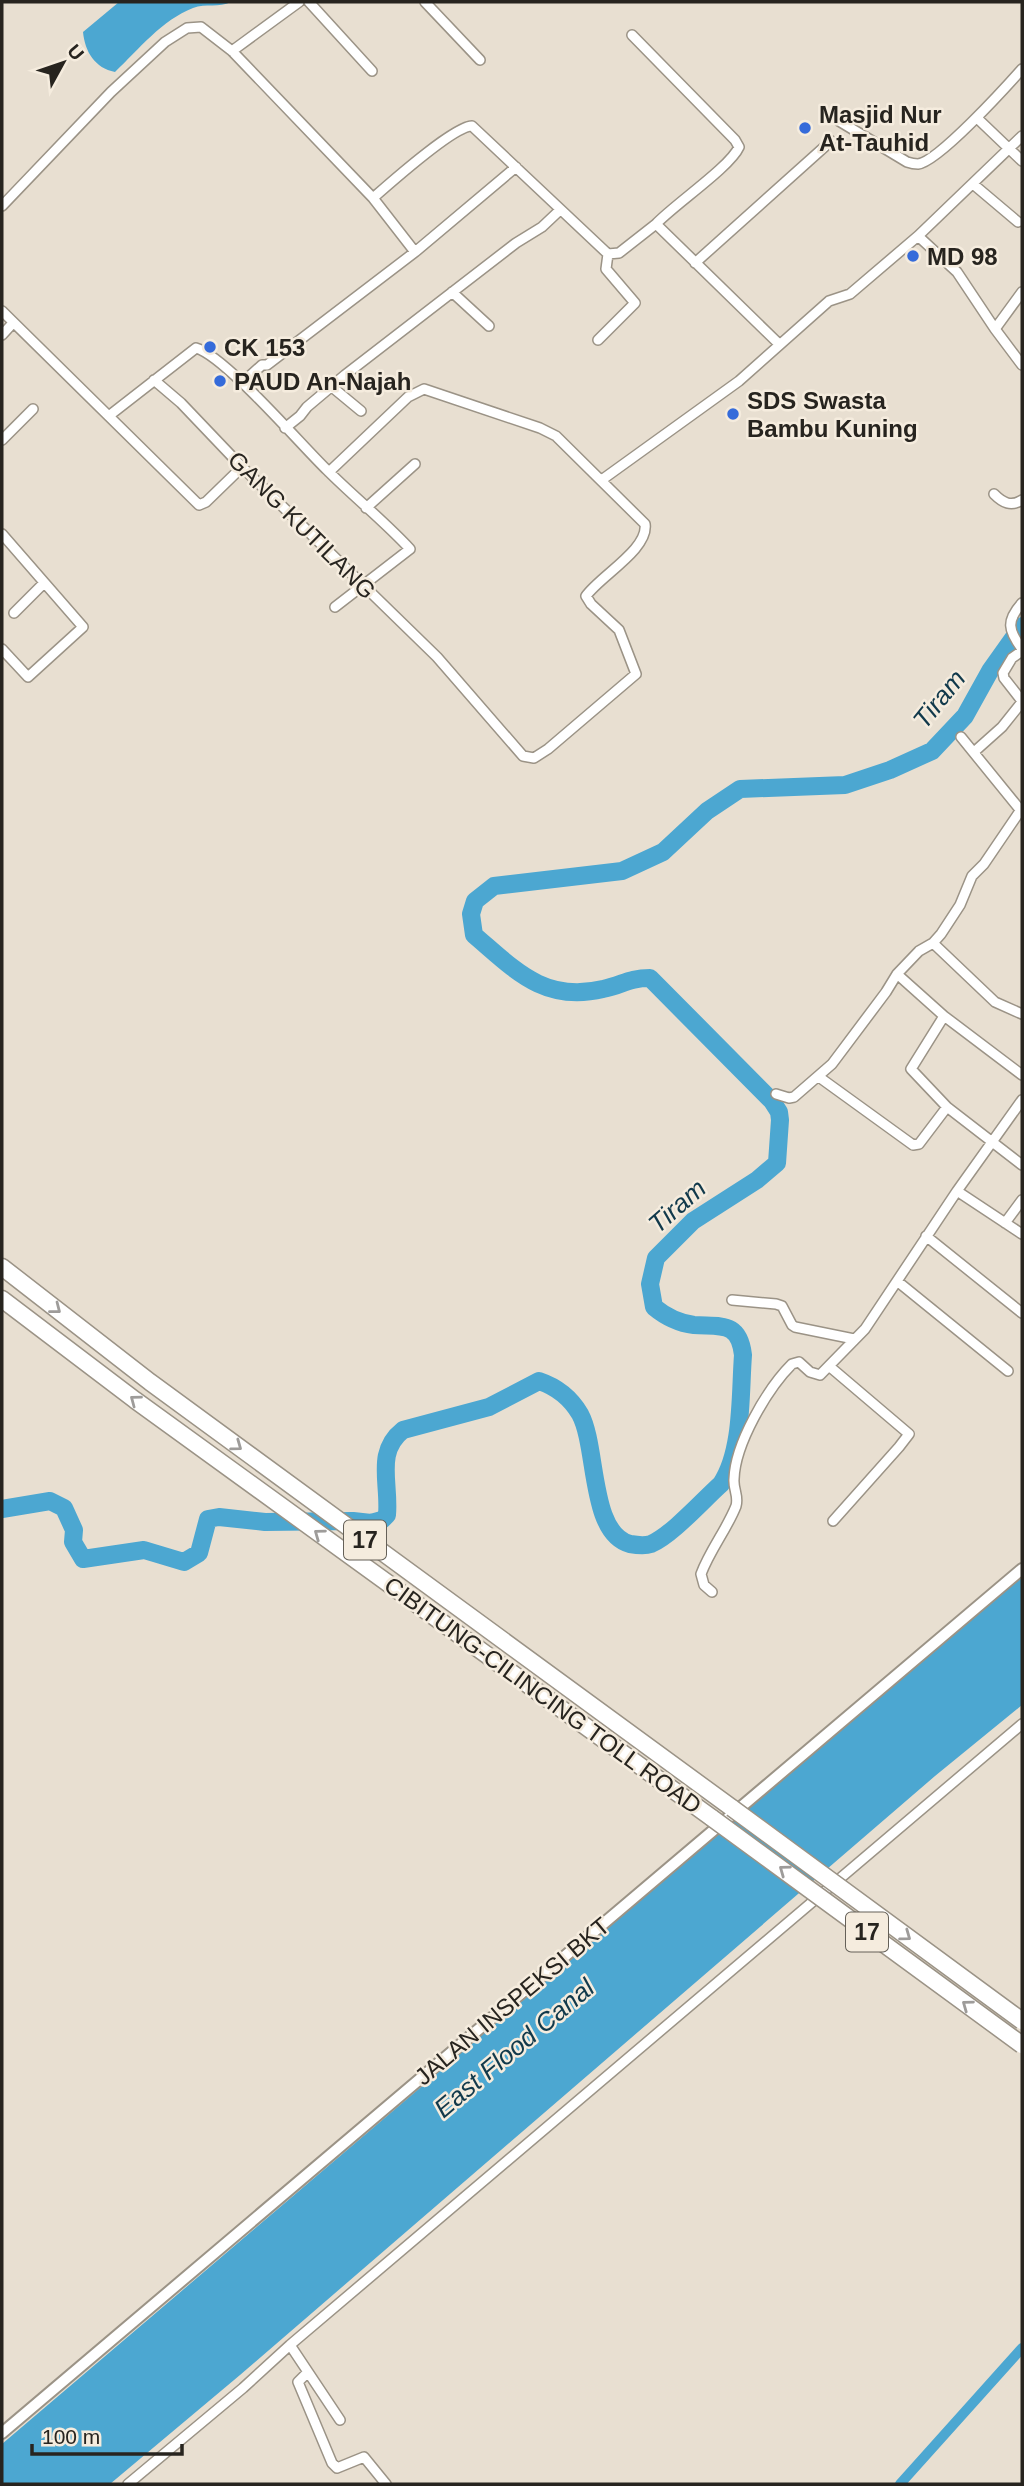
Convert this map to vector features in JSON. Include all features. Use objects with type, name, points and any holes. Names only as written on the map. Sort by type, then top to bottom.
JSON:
[{"type":"highway","name":"17","points":[[2,1267],[150,1382],[1022,2021]]},
{"type":"highway","name":"17","points":[[2,1299],[146,1409],[1022,2045]]},
{"type":"street","points":[[232,51],[299,2]]},
{"type":"street","points":[[309,2],[372,71]]},
{"type":"street","points":[[425,2],[480,60]]},
{"type":"street","points":[[2,206],[81,122],[165,41],[187,28],[201,27],[232,51],[373,198],[415,252]]},
{"type":"street","points":[[373,198],[466,126],[476,129],[608,254],[619,253],[723,166],[739,147],[632,36]]},
{"type":"street","points":[[839,121],[908,162],[919,164],[977,118],[1022,69]]},
{"type":"street","points":[[977,118],[1022,161]]},
{"type":"street","points":[[329,472],[408,397],[424,389],[551,433],[603,480],[739,381],[829,301],[850,294],[918,236],[1022,136]]},
{"type":"street","points":[[695,263],[831,141]]},
{"type":"street","points":[[242,383],[262,365],[267,365],[415,252],[516,167]]},
{"type":"street","points":[[973,184],[1018,222]]},
{"type":"street","points":[[285,428],[332,387],[516,243],[542,227],[560,210]]},
{"type":"street","points":[[656,224],[779,344]]},
{"type":"street","points":[[918,236],[957,272],[1022,365]]},
{"type":"street","points":[[598,340],[635,303],[606,269],[608,254]]},
{"type":"street","points":[[452,292],[489,326]]},
{"type":"street","points":[[995,330],[1022,292]]},
{"type":"street","points":[[2,311],[200,506],[242,467]]},
{"type":"street","points":[[2,335],[13,323]]},
{"type":"street","points":[[110,415],[196,348],[204,351],[242,383],[410,550],[335,607]]},
{"type":"street","name":"GANG KUTILANG","points":[[154,380],[181,403],[242,467],[437,657],[523,756],[531,758],[548,749],[633,678],[636,671],[619,630],[586,596],[633,551],[646,529],[645,524],[603,480]]},
{"type":"street","points":[[332,387],[361,411]]},
{"type":"street","points":[[2,440],[33,409]]},
{"type":"street","points":[[366,508],[415,464]]},
{"type":"street","points":[[995,494],[1006,503],[1022,500]]},
{"type":"street","points":[[2,534],[83,627],[28,677],[2,649]]},
{"type":"street","points":[[14,613],[44,583]]},
{"type":"street","points":[[974,752],[1002,727],[1022,702],[1003,673],[1021,649],[1013,636],[1010,619],[1022,603]]},
{"type":"street","points":[[776,1094],[794,1097],[819,1077],[843,1050],[897,974],[919,951],[933,943],[960,905],[972,876],[984,864],[1021,812],[961,737]]},
{"type":"street","points":[[933,943],[995,1002],[1022,1014]]},
{"type":"street","points":[[897,974],[944,1016],[1022,1075]]},
{"type":"street","points":[[944,1016],[911,1069],[947,1107],[1022,1165]]},
{"type":"street","points":[[819,1077],[913,1145],[919,1144],[947,1107]]},
{"type":"street","points":[[712,1592],[704,1585],[701,1574],[736,1505],[733,1480],[744,1439],[763,1405],[792,1364],[799,1362],[820,1375],[865,1329],[926,1236],[1022,1100]]},
{"type":"street","points":[[957,1191],[1022,1234]]},
{"type":"street","points":[[1005,1223],[1022,1200]]},
{"type":"street","points":[[926,1236],[1022,1313]]},
{"type":"street","points":[[897,1281],[1008,1371]]},
{"type":"street","points":[[732,1300],[776,1304],[782,1306],[795,1327],[854,1339]]},
{"type":"street","points":[[828,1366],[909,1434],[833,1521]]},
{"type":"street","name":"JALAN INSPEKSI BKT","points":[[2,2434],[1022,1569]]},
{"type":"street","points":[[128,2484],[1022,1724]]},
{"type":"street","points":[[290,2344],[341,2420]]},
{"type":"street","points":[[307,2373],[298,2382],[332,2463],[337,2468],[364,2458],[386,2484]]},
{"type":"water","points":[[119,2],[231,2],[193,8],[182,13],[151,36],[115,72],[102,67],[92,58],[83,32]]},
{"type":"water","name":"East Flood Canal","points":[[1022,1575],[1022,1705],[935,1776],[110,2484],[2,2484],[2,2444]]},
{"type":"waterway","name":"Tiram","points":[[2,1509],[50,1501],[64,1508],[74,1530],[73,1542],[83,1559],[144,1550],[184,1562],[199,1553],[208,1519],[219,1517],[265,1522],[371,1523],[382,1520],[387,1515],[386,1458],[394,1439],[403,1430],[489,1407],[539,1381],[562,1393],[580,1414],[586,1429],[601,1507],[607,1524],[617,1537],[630,1544],[649,1545],[678,1525],[721,1484],[728,1471],[737,1439],[743,1355],[741,1344],[733,1331],[720,1326],[683,1323],[654,1307],[650,1284],[656,1258],[693,1221],[757,1180],[777,1163],[779,1112],[772,1101],[650,978],[582,992],[547,987],[517,971],[474,935],[471,914],[475,901],[494,886],[622,871],[663,852],[707,811],[740,789],[845,785],[890,770],[932,751],[965,716],[990,671],[1022,626]]},
{"type":"waterway","points":[[900,2484],[1022,2348]]},
{"type":"place","name":"Masjid Nur At-Tauhid","points":[[805,128]]},
{"type":"place","name":"MD 98","points":[[913,256]]},
{"type":"place","name":"CK 153","points":[[210,347]]},
{"type":"place","name":"PAUD An-Najah","points":[[220,381]]},
{"type":"place","name":"SDS Swasta Bambu Kuning","points":[[733,414]]}]
